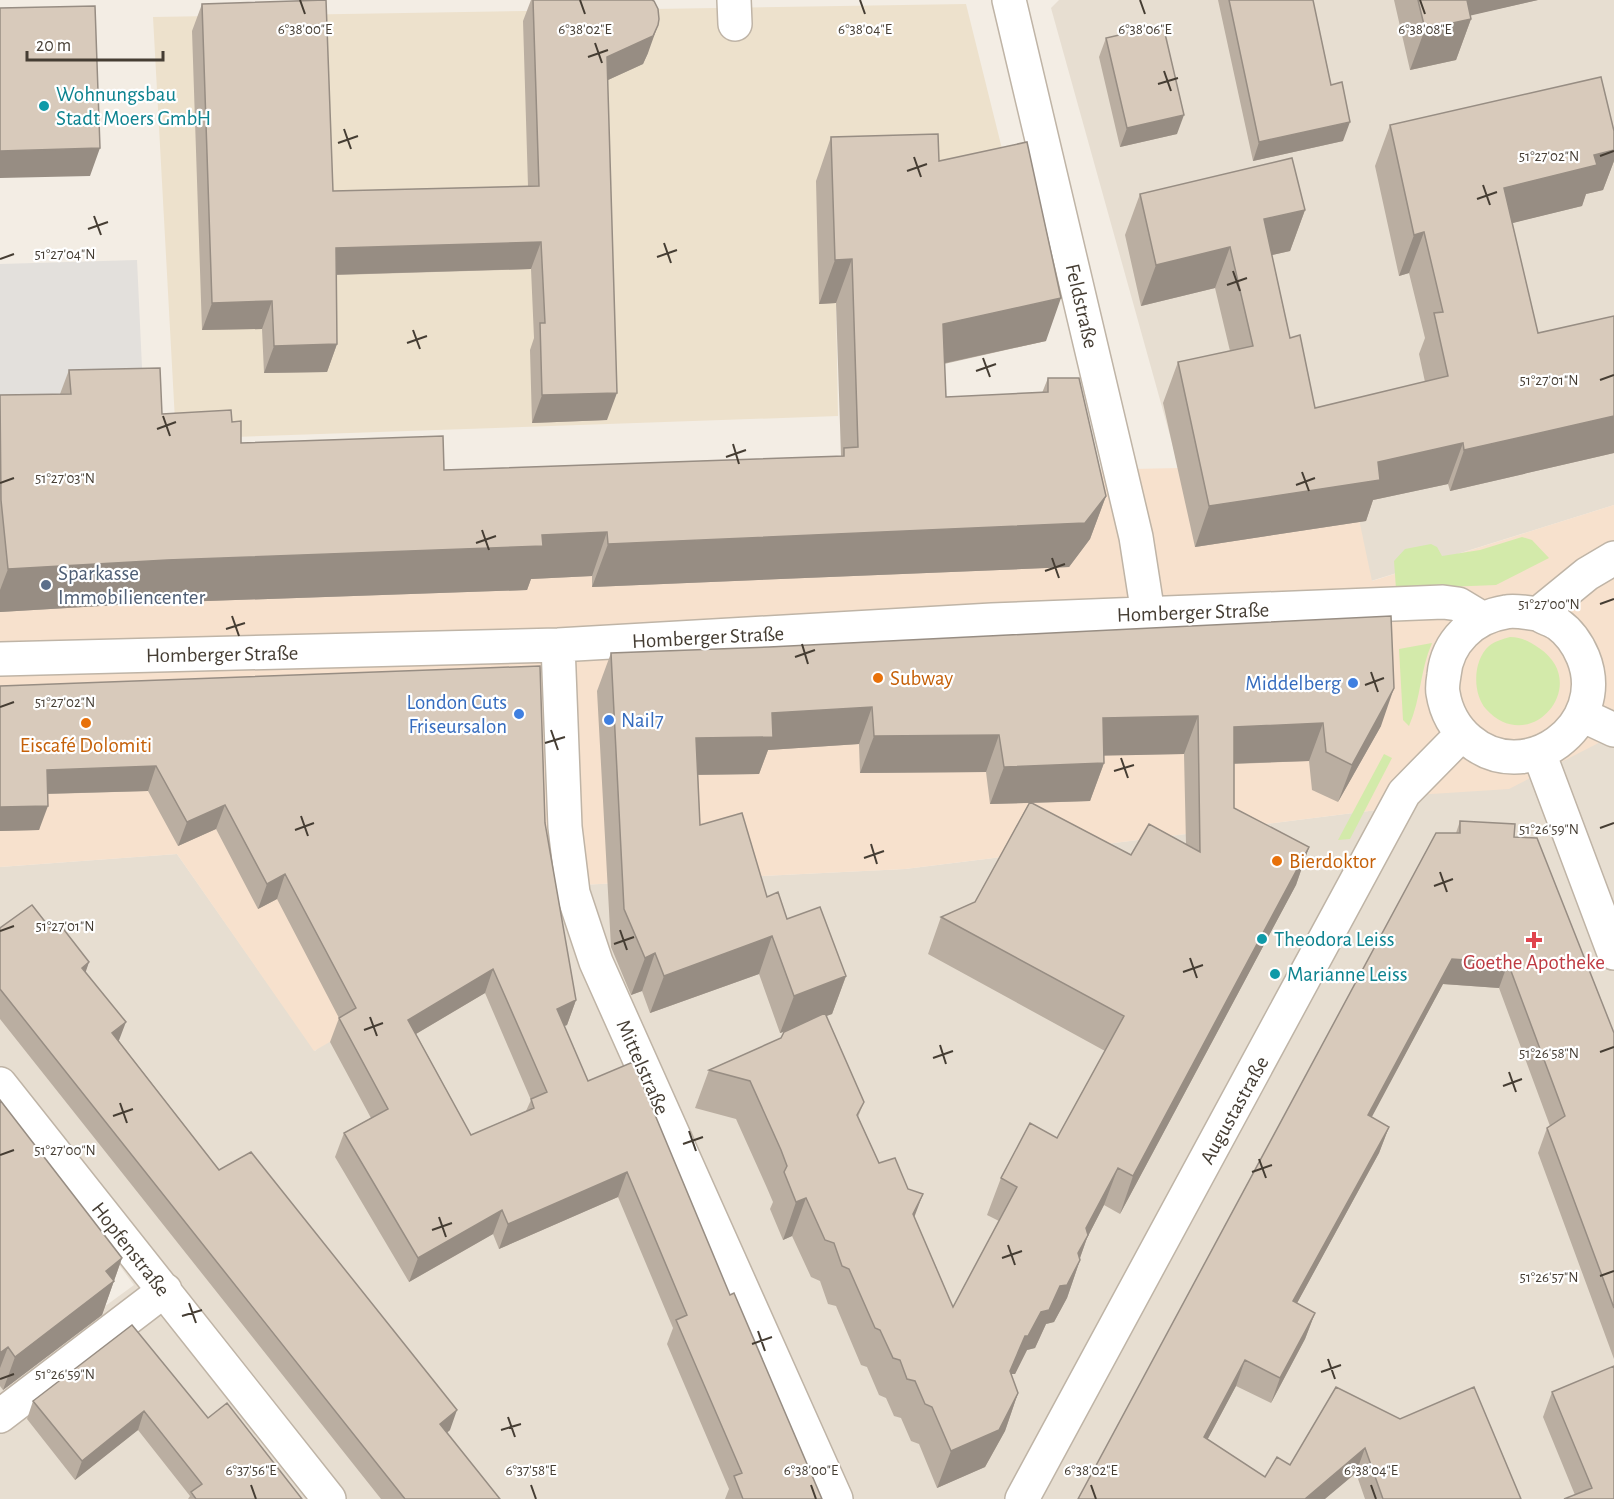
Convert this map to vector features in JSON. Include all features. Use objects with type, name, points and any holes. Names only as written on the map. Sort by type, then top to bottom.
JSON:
[{"type":"street","name":"Feldstraße","points":[[1009,0],[1136,537],[1148,614]]},
{"type":"street","points":[[1538,614],[1587,574],[1614,558]]},
{"type":"street","name":"Homberger Straße","points":[[0,659],[558,645],[992,620],[1443,602],[1458,604],[1483,619]]},
{"type":"street","points":[[1507,611],[1538,614],[1559,625],[1571,636],[1587,666],[1589,684],[1582,715],[1564,738],[1539,753],[1513,757],[1488,752],[1476,746],[1462,734],[1449,714],[1442,692],[1445,662],[1455,643],[1467,628],[1483,619],[1507,611]]},
{"type":"street","name":"Mittelstraße","points":[[558,645],[565,827],[573,893],[596,962],[836,1499]]},
{"type":"street","points":[[1582,715],[1614,730]]},
{"type":"street","name":"Augustastraße","points":[[1022,1499],[1404,793],[1462,734]]},
{"type":"street","points":[[1539,753],[1614,953]]},
{"type":"street","name":"Hopfenstraße","points":[[3,1088],[329,1499]]},
{"type":"street","points":[[0,1416],[165,1290]]},
{"type":"shaded area","points":[[1059,0],[1614,0],[1614,505],[1371,581],[1340,429],[1179,468],[1051,8]]},
{"type":"shaded area","points":[[966,4],[1011,185],[1046,341],[927,367],[836,303],[838,416],[176,439],[153,17]]},
{"type":"shaded area","points":[[137,260],[144,411],[0,415],[0,264]]},
{"type":"shaded area","points":[[1340,429],[1372,581],[1614,505],[1614,735],[1509,789],[1400,796],[1385,809],[905,869],[456,891],[461,967],[314,1051],[177,854],[0,867],[0,494],[1179,468]]},
{"type":"shaded area","points":[[1614,735],[1614,1499],[0,1499],[0,1383],[134,1285],[0,1104],[0,867],[177,854],[315,1051],[455,891],[905,869],[1385,809],[1400,796]]},
{"type":"green space","points":[[1522,537],[1532,540],[1549,558],[1496,585],[1396,589],[1394,561],[1405,549],[1431,544],[1437,547],[1442,556],[1480,550]]},
{"type":"green space","points":[[1510,637],[1522,639],[1539,648],[1554,663],[1560,680],[1558,696],[1549,710],[1536,721],[1520,725],[1503,722],[1486,709],[1481,702],[1477,686],[1477,668],[1484,652],[1499,640]]},
{"type":"green space","points":[[1432,643],[1409,726],[1403,720],[1399,649]]},
{"type":"green space","points":[[1384,754],[1392,758],[1350,839],[1338,840]]},
{"type":"building","points":[[326,0],[333,191],[539,186],[533,0],[654,1],[659,19],[653,36],[607,57],[617,393],[542,395],[540,323],[545,323],[541,242],[336,248],[337,344],[274,346],[272,301],[212,303],[202,4]]},
{"type":"building","points":[[1229,0],[1313,0],[1331,85],[1342,82],[1350,122],[1259,142]]},
{"type":"building","points":[[1418,0],[1467,0],[1471,19],[1425,29]]},
{"type":"building","name":"Wohnungsbau Stadt Moers GmbH","points":[[95,6],[100,148],[0,151],[0,8]]},
{"type":"building","points":[[1163,25],[1184,115],[1127,128],[1106,38]]},
{"type":"building","points":[[1601,77],[1614,131],[1614,150],[1594,155],[1597,165],[1504,188],[1538,333],[1614,316],[1614,416],[1464,450],[1463,443],[1378,462],[1380,480],[1209,506],[1178,362],[1253,346],[1230,247],[1156,265],[1140,194],[1292,158],[1305,210],[1264,219],[1290,338],[1300,335],[1315,408],[1448,376],[1434,313],[1443,312],[1424,232],[1414,235],[1390,125]]},
{"type":"building","points":[[938,134],[939,161],[1027,142],[1061,298],[943,324],[946,397],[1048,392],[1048,378],[1079,378],[1106,496],[1085,523],[608,544],[607,532],[542,535],[543,546],[167,560],[8,569],[1,500],[0,395],[71,394],[69,370],[160,368],[162,414],[231,410],[232,422],[241,421],[241,443],[443,436],[444,470],[844,456],[844,448],[858,447],[852,259],[835,260],[831,137]]},
{"type":"building","points":[[1391,616],[1394,688],[1352,765],[1326,752],[1323,723],[1234,727],[1234,808],[1309,847],[1133,1176],[1118,1168],[1086,1228],[1088,1235],[1078,1253],[1080,1260],[1067,1285],[1060,1286],[1049,1310],[1041,1312],[1028,1336],[1025,1336],[1010,1371],[1018,1393],[999,1430],[951,1451],[932,1407],[925,1404],[915,1381],[907,1379],[900,1360],[893,1358],[880,1330],[875,1328],[849,1269],[842,1266],[834,1243],[825,1240],[806,1198],[796,1202],[784,1172],[787,1166],[781,1150],[750,1081],[709,1070],[781,1038],[784,1032],[825,1013],[864,1102],[857,1115],[879,1163],[895,1158],[908,1189],[923,1194],[913,1214],[953,1307],[1017,1187],[1001,1178],[1030,1123],[1057,1138],[1124,1016],[941,917],[975,902],[1030,802],[1131,855],[1149,824],[1200,852],[1198,716],[1103,718],[1104,763],[1004,767],[999,735],[874,736],[872,707],[772,713],[773,737],[696,738],[700,825],[742,813],[767,897],[778,892],[787,919],[820,907],[846,976],[794,996],[772,936],[664,976],[655,953],[645,958],[624,909],[611,653]]},
{"type":"building","points":[[540,666],[545,823],[576,1000],[557,1009],[588,1081],[633,1062],[730,1295],[734,1293],[822,1499],[743,1499],[734,1476],[742,1473],[676,1320],[687,1315],[627,1172],[508,1224],[502,1210],[418,1258],[344,1133],[388,1109],[339,1018],[356,1008],[285,874],[267,884],[225,805],[187,822],[156,766],[47,770],[48,806],[0,807],[0,686]],"holes":[[[493,969],[547,1092],[531,1099],[534,1108],[471,1135],[408,1020]]]},
{"type":"building","points":[[1460,821],[1515,824],[1514,837],[1537,838],[1614,1033],[1614,1308],[1547,1128],[1565,1116],[1508,963],[1452,959],[1368,1115],[1389,1127],[1293,1301],[1315,1313],[1280,1378],[1245,1360],[1204,1437],[1265,1477],[1277,1457],[1290,1465],[1336,1387],[1400,1419],[1474,1387],[1521,1499],[1383,1499],[1365,1448],[1305,1499],[1078,1499],[1436,833],[1460,833]]},
{"type":"building","points":[[32,905],[50,928],[58,922],[89,962],[82,968],[126,1022],[112,1033],[219,1170],[251,1152],[457,1410],[440,1424],[500,1499],[405,1499],[0,989],[0,928]]},
{"type":"building","points":[[0,1100],[122,1258],[106,1271],[114,1281],[15,1357],[8,1347],[0,1353]]},
{"type":"building","points":[[132,1325],[208,1418],[227,1403],[302,1499],[196,1499],[191,1492],[202,1484],[144,1411],[82,1461],[33,1401]]},
{"type":"building","points":[[1614,1366],[1614,1499],[1564,1499],[1592,1488],[1552,1392]]},
{"type":"place","name":"Wohnungsbau Stadt Moers GmbH","points":[[44,106]]},
{"type":"place","name":"Sparkasse Immobiliencenter","points":[[46,585]]},
{"type":"place","name":"Subway","points":[[878,678]]},
{"type":"place","name":"Middelberg","points":[[1353,683]]},
{"type":"place","name":"London Cuts Friseursalon","points":[[519,714]]},
{"type":"place","name":"Nail7","points":[[609,720]]},
{"type":"place","name":"Eiscafé Dolomiti","points":[[86,723]]},
{"type":"place","name":"Bierdoktor","points":[[1277,861]]},
{"type":"place","name":"Theodora Leiss","points":[[1262,939]]},
{"type":"place","name":"Goethe Apotheke","points":[[1534,940]]},
{"type":"place","name":"Marianne Leiss","points":[[1275,974]]}]
